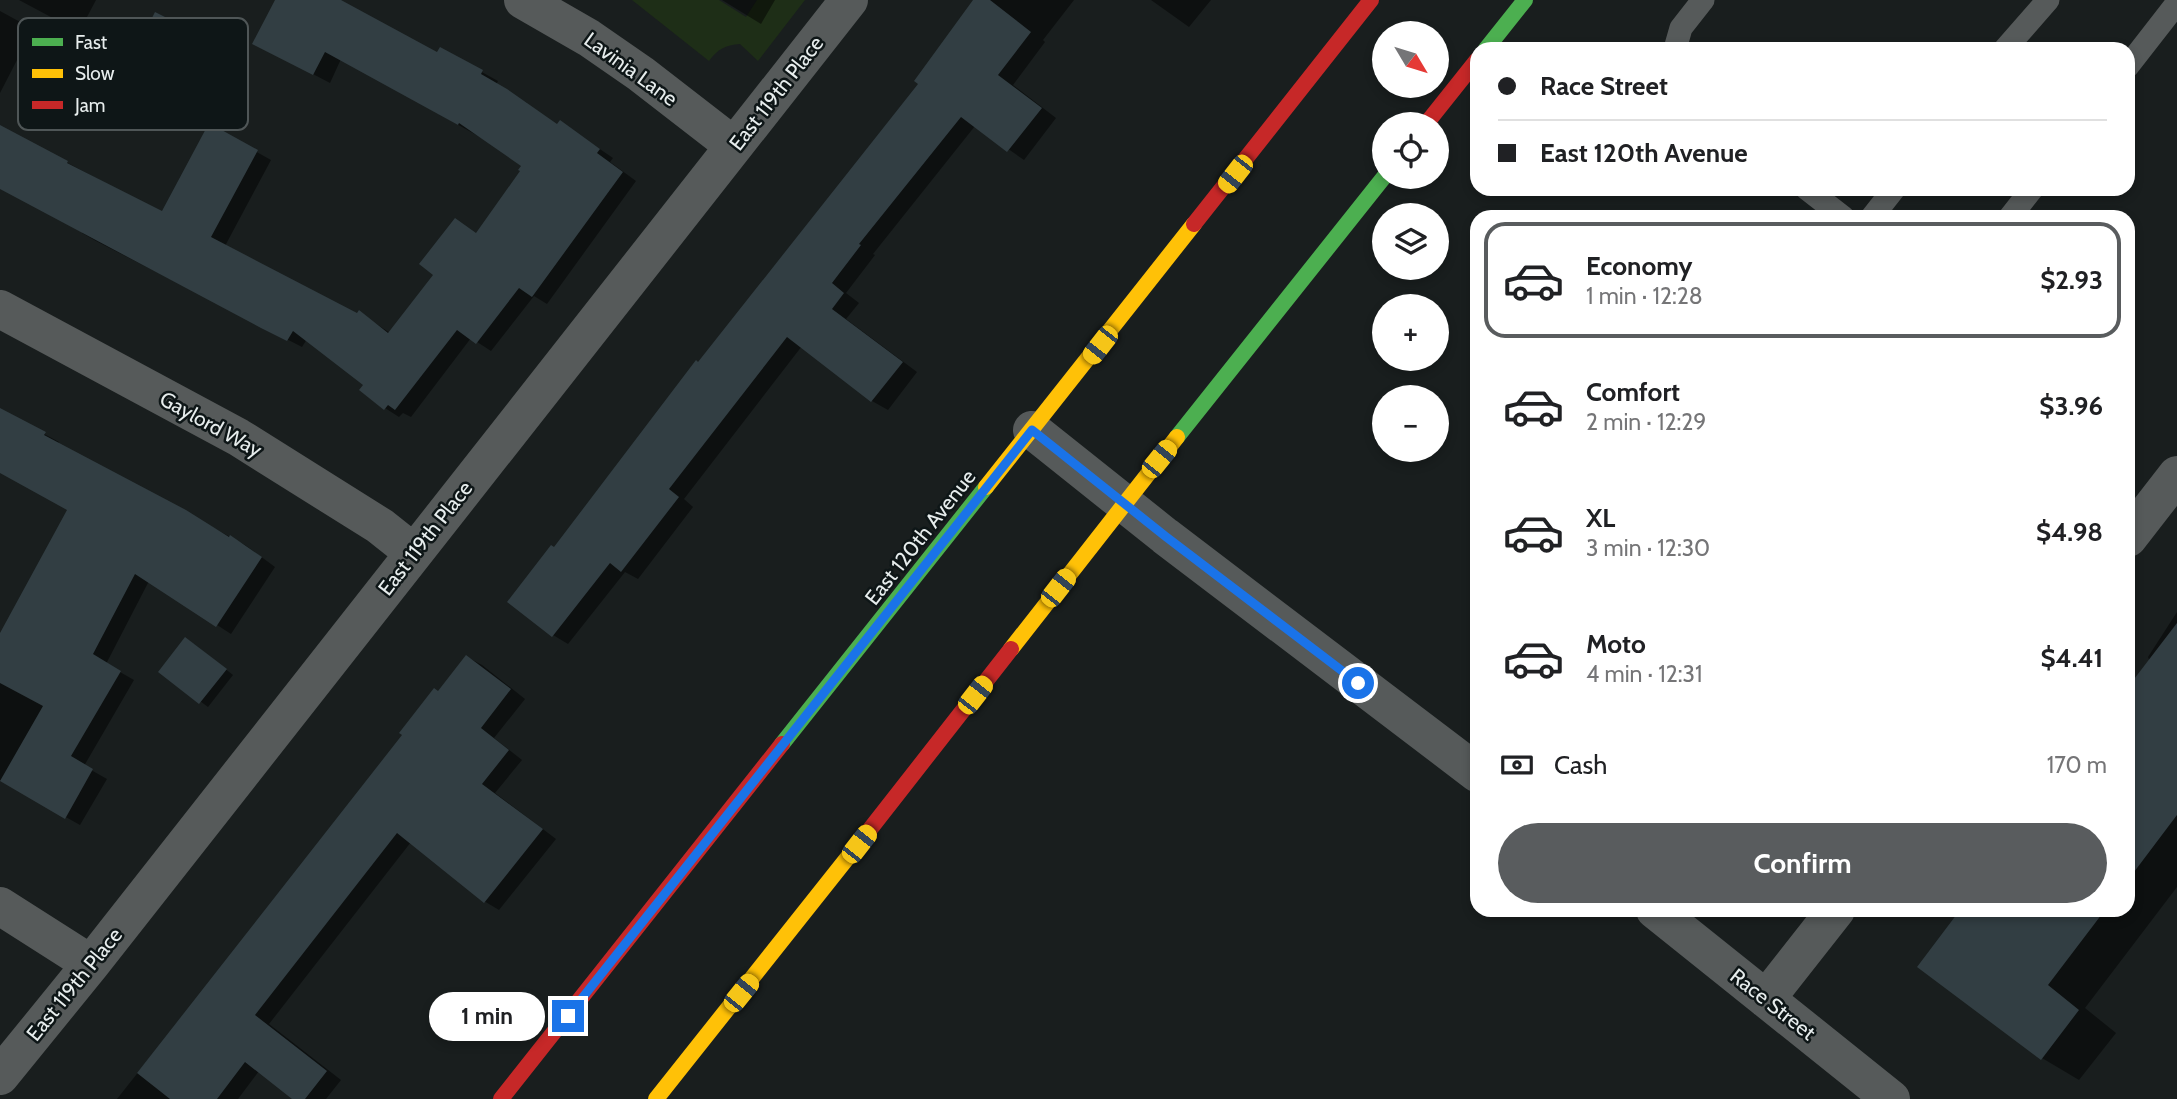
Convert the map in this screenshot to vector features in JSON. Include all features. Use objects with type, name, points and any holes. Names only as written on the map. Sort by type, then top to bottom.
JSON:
[{"type":"main road","name":"East 120th Avenue","points":[[501,1099],[1371,0]]},
{"type":"main road","points":[[1492,42],[1525,0]]},
{"type":"main road","points":[[1436,112],[1470,69]]},
{"type":"main road","points":[[656,1099],[1374,189]]},
{"type":"street","name":"Lavinia Lane","points":[[523,0],[599,45],[641,74],[734,146]]},
{"type":"street","name":"East 119th Place","points":[[0,1076],[849,0]]},
{"type":"street","name":"Gaylord Way","points":[[0,309],[238,437],[380,526],[414,553]]},
{"type":"street","points":[[1032,430],[1470,768]]},
{"type":"street","points":[[2135,529],[2177,475]]},
{"type":"street","points":[[0,906],[91,964]]},
{"type":"street","name":"Race Street","points":[[1664,917],[1891,1099]]},
{"type":"street","points":[[1766,999],[1830,917]]},
{"type":"lane","points":[[1677,42],[1681,28],[1703,0]]},
{"type":"lane","points":[[2011,42],[2048,0]]},
{"type":"lane","points":[[2135,56],[2172,4]]},
{"type":"lane","points":[[1816,196],[1834,210]]},
{"type":"lane","points":[[1878,210],[1888,196]]},
{"type":"lane","points":[[2016,210],[2026,196]]},
{"type":"green space","points":[[632,0],[719,0],[746,17],[757,0],[805,0],[758,61],[740,44],[722,48],[709,61]]},
{"type":"building","points":[[275,0],[341,0],[437,52],[440,47],[483,70],[481,74],[557,124],[560,120],[600,149],[597,153],[623,172],[532,297],[519,288],[476,344],[457,330],[395,410],[388,405],[384,410],[359,390],[363,385],[293,331],[287,341],[0,189],[0,125],[68,161],[67,163],[162,211],[205,130],[222,130],[258,150],[211,237],[357,313],[359,310],[388,333],[433,275],[419,264],[455,218],[476,233],[521,166],[459,123],[458,125],[325,52],[313,75],[252,44]]},
{"type":"building","points":[[973,0],[990,0],[1031,32],[998,75],[1042,108],[1007,152],[961,117],[859,244],[861,245],[832,283],[844,293],[832,309],[903,362],[871,402],[787,337],[669,489],[679,497],[621,572],[610,563],[552,637],[507,602],[551,545],[554,547],[696,360],[698,362],[918,84],[914,81]]},
{"type":"building","points":[[155,12],[167,18],[152,18]]},
{"type":"building","points":[[0,408],[46,432],[44,435],[186,510],[229,537],[230,535],[262,557],[216,627],[135,574],[93,654],[121,671],[71,756],[93,769],[65,819],[0,781],[43,706],[0,683],[0,633],[67,510],[0,473]]},
{"type":"building","points":[[2177,623],[2177,815],[2135,871],[2135,678]]},
{"type":"building","points":[[185,637],[227,669],[199,704],[158,672]]},
{"type":"building","points":[[466,655],[511,689],[481,728],[509,750],[482,784],[543,829],[484,903],[397,833],[255,1015],[327,1071],[305,1099],[292,1099],[245,1062],[217,1099],[170,1099],[137,1073],[402,735],[399,733],[434,688],[438,691]]},
{"type":"building","points":[[1955,917],[2100,917],[2048,985],[2079,1010],[2041,1060],[1917,967]]},
{"type":"traffic: fast","points":[[1492,42],[1525,0]]},
{"type":"traffic: fast","points":[[1177,437],[1374,189]]},
{"type":"traffic: fast","points":[[782,744],[986,487]]},
{"type":"traffic: slow","points":[[986,487],[1194,224]]},
{"type":"traffic: slow","points":[[1011,649],[1177,437]]},
{"type":"traffic: slow","points":[[656,1099],[860,842]]},
{"type":"traffic: jam","points":[[1194,224],[1371,0]]},
{"type":"traffic: jam","points":[[1436,112],[1470,69]]},
{"type":"traffic: jam","points":[[860,842],[1011,649]]},
{"type":"traffic: jam","points":[[501,1099],[782,744]]},
{"type":"route","points":[[568,1016],[1032,430],[1165,536],[1358,683]]}]
